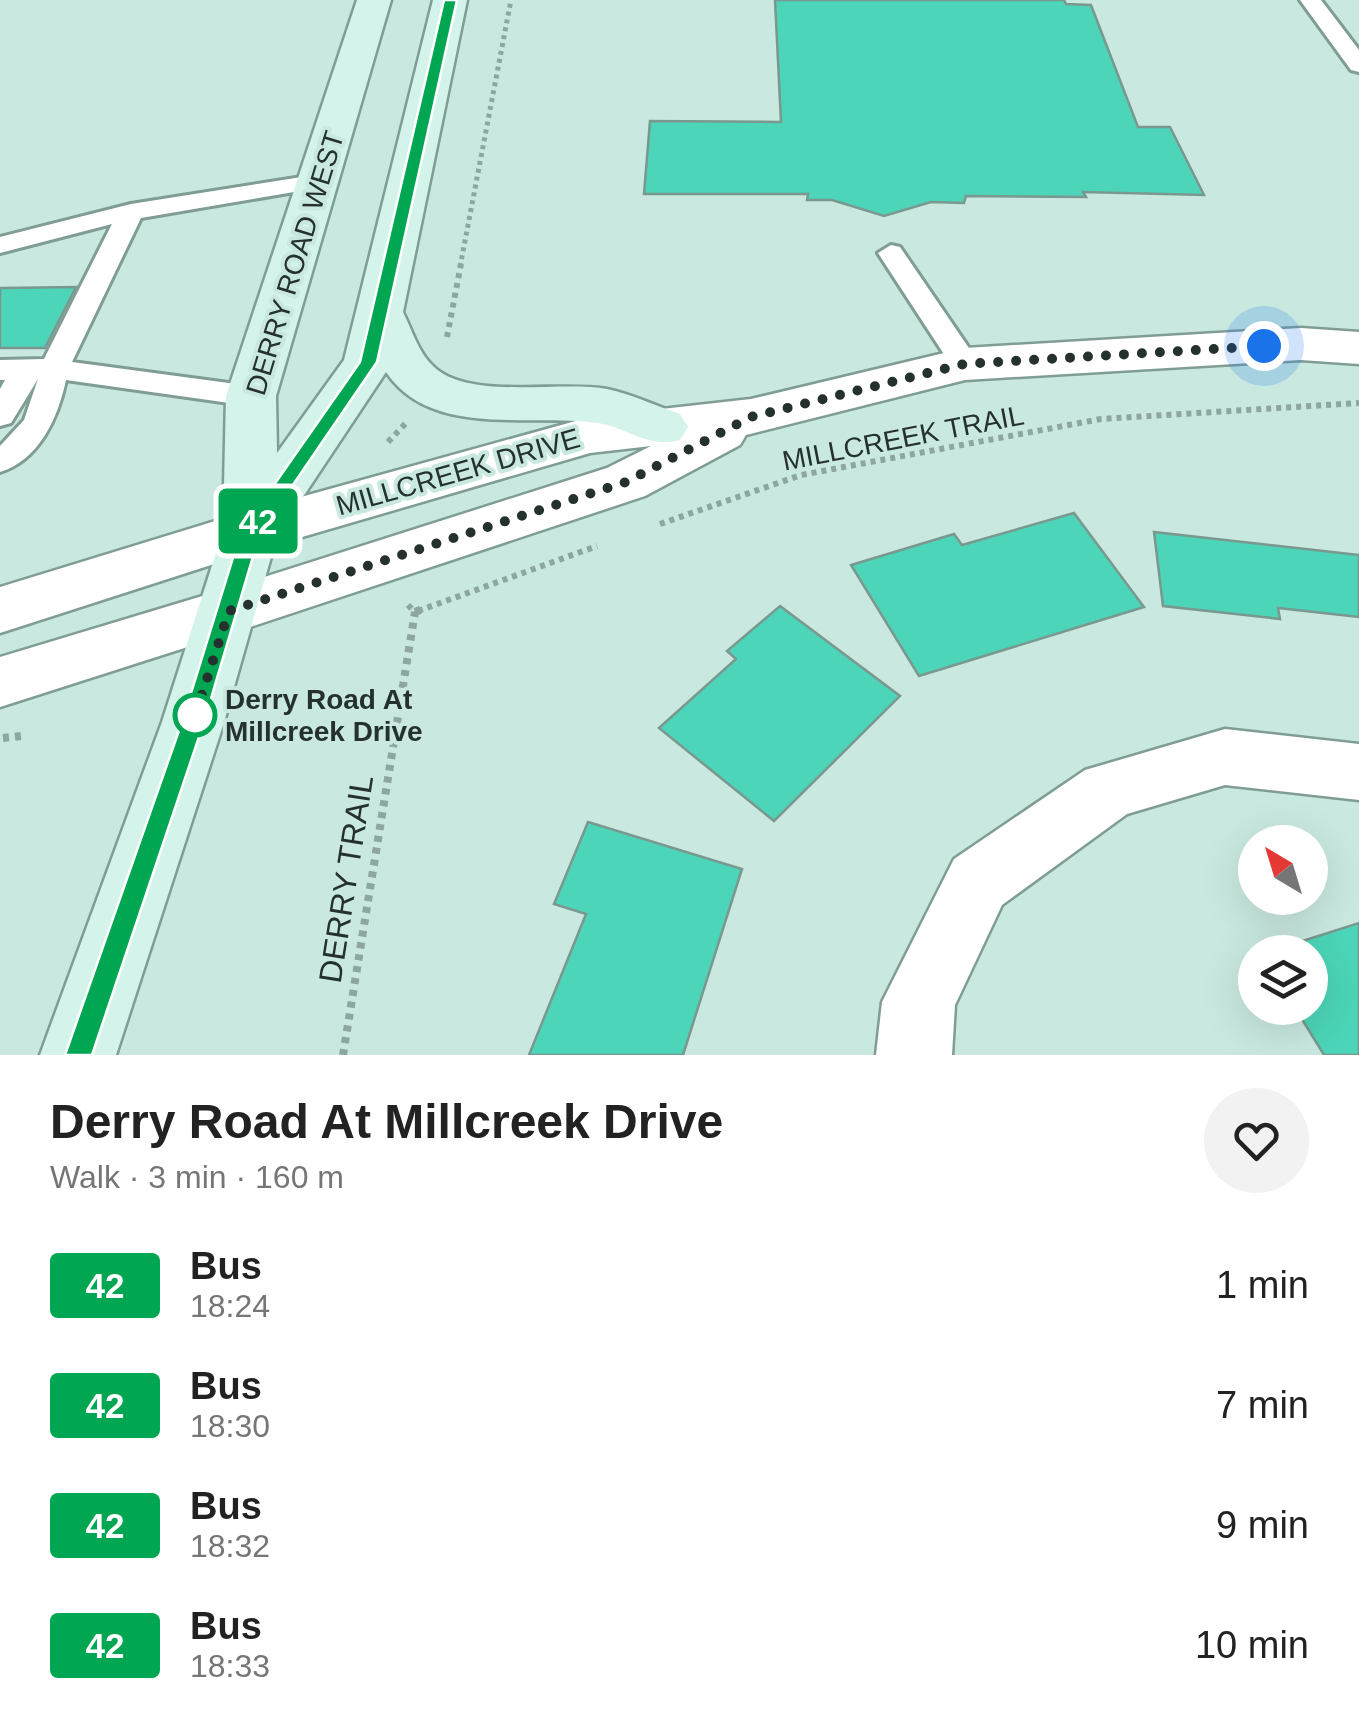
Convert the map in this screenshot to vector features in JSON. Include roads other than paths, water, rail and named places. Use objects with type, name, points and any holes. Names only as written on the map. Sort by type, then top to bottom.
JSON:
[{"type":"main road","name":"DERRY ROAD WEST","points":[[78,1055],[229,611],[251,532],[251,396],[321,182],[374,0]]},
{"type":"main road","name":"DERRY ROAD WEST","points":[[251,532],[368,362],[450,0]]},
{"type":"main road","points":[[381,314],[396,349],[416,379],[436,391],[495,404],[604,406],[662,427]]},
{"type":"street","name":"MILLCREEK DRIVE","points":[[0,610],[251,532],[590,435],[751,417],[964,364],[1301,344],[1359,348]]},
{"type":"street","name":"MILLCREEK DRIVE","points":[[0,682],[626,482],[751,417]]},
{"type":"street","points":[[914,1055],[919,1002],[978,882],[1108,791],[1226,758],[1359,772]]},
{"type":"lane","points":[[1310,0],[1359,65]]},
{"type":"lane","points":[[3,242],[131,212],[321,182]]},
{"type":"lane","points":[[0,416],[131,212]]},
{"type":"lane","points":[[891,253],[964,364]]},
{"type":"lane","points":[[26,370],[251,396]]},
{"type":"lane","points":[[0,461],[24,447],[47,408],[26,370]]},
{"type":"place","name":"Derry Road At Millcreek Drive","points":[[195,715]]}]
